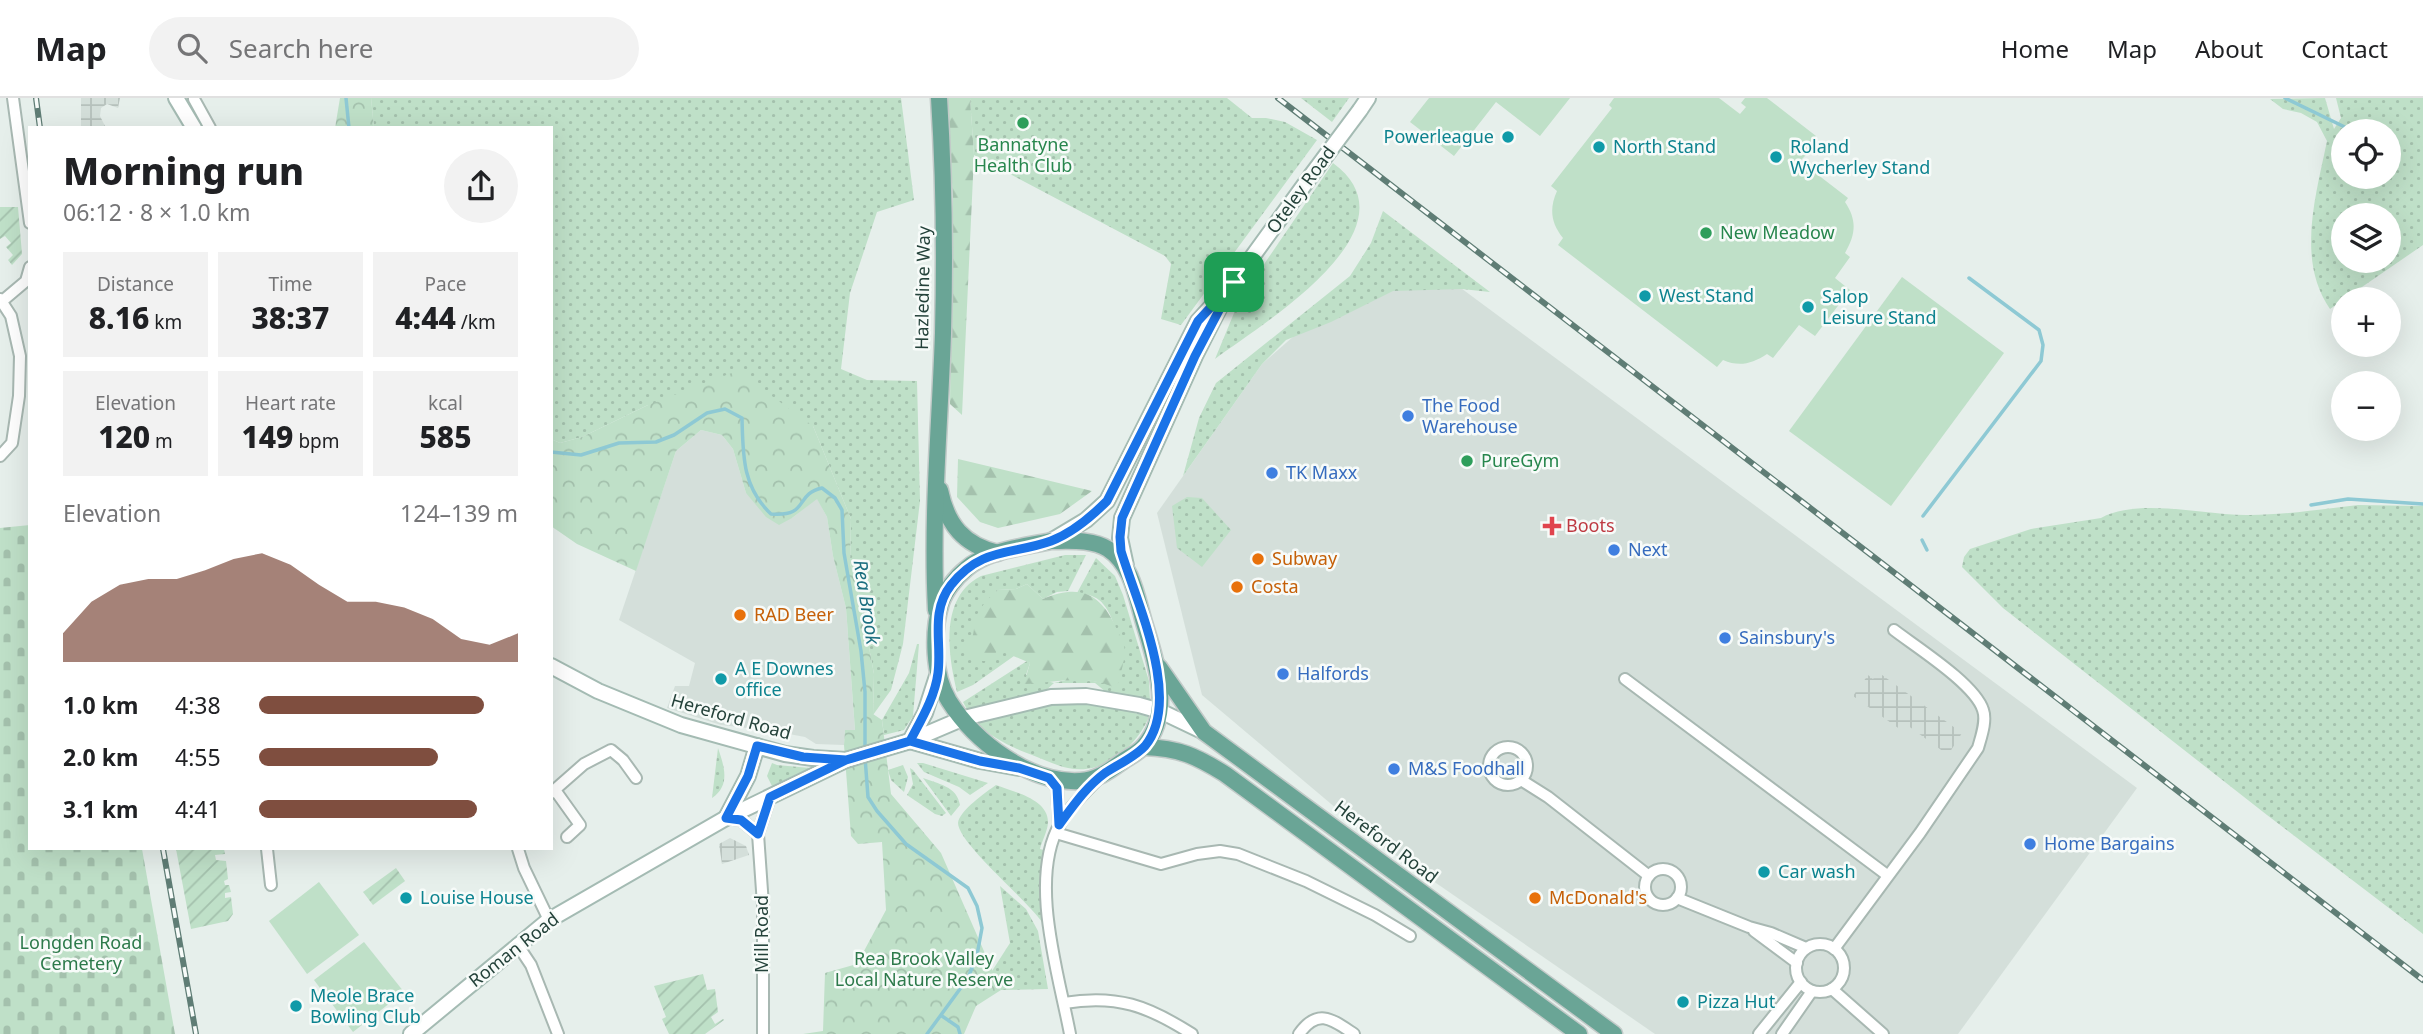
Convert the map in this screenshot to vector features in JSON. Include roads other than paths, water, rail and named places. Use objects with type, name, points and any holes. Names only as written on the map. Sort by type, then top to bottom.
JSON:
[{"type":"main road","name":"Hazledine Way","points":[[938,673],[934,545],[943,331],[943,170],[939,98]]},
{"type":"main road","points":[[187,100],[194,126]]},
{"type":"main road","name":"Oteley Road","points":[[1051,541],[1086,520],[1107,501],[1198,321],[1234,282],[1364,104]]},
{"type":"main road","name":"Oteley Road","points":[[1126,567],[1120,537],[1122,518],[1195,356],[1234,282]]},
{"type":"main road","name":"Hazledine Way","points":[[937,478],[941,498],[955,528],[963,538],[978,548],[998,554]]},
{"type":"main road","points":[[937,625],[942,602],[951,586],[965,569],[979,560],[1051,541],[1096,543],[1117,556],[1126,567],[1155,660],[1160,711],[1155,728],[1144,747],[1103,775],[1081,781],[1049,778],[910,741],[925,713],[938,673]]},
{"type":"main road","name":"Hereford Road","points":[[1155,660],[1204,732]]},
{"type":"main road","name":"Hereford Road","points":[[553,667],[598,691],[681,725],[803,757],[846,760],[910,741],[964,718],[1051,696],[1086,696],[1160,711],[1204,732],[1614,1034]]},
{"type":"main road","points":[[938,673],[948,700],[973,730],[1019,768]]},
{"type":"main road","points":[[726,818],[748,776],[757,746]]},
{"type":"main road","points":[[1144,747],[1182,751],[1199,757],[1226,774],[1579,1034]]},
{"type":"main road","name":"Roman Road","points":[[411,1034],[549,920],[726,818],[846,760]]},
{"type":"street","points":[[13,98],[28,208]]},
{"type":"street","points":[[187,100],[208,126]]},
{"type":"street","points":[[0,456],[12,443],[19,396],[20,356],[11,316],[1,301],[26,281],[28,274]]},
{"type":"street","points":[[1834,949],[1920,833],[1978,748],[1982,732],[1983,711],[1963,682],[1894,630]]},
{"type":"street","points":[[1625,679],[1887,874]]},
{"type":"street","points":[[567,837],[580,825],[553,792],[584,764],[611,750],[623,760],[636,778]]},
{"type":"street","points":[[1070,1034],[1045,893],[1050,854],[1058,829],[1083,794],[1103,775]]},
{"type":"street","points":[[1049,778],[1057,788],[1058,829]]},
{"type":"street","points":[[1521,780],[1548,797],[1649,876]]},
{"type":"street","name":"Mill Road","points":[[763,1034],[763,905],[758,834],[770,797]]},
{"type":"street","points":[[726,818],[741,820],[758,834]]},
{"type":"street","points":[[1058,829],[1161,864],[1220,851],[1238,854],[1356,900],[1410,936]]},
{"type":"street","points":[[267,850],[271,885]]},
{"type":"street","points":[[518,850],[549,920]]},
{"type":"street","points":[[1660,869],[1673,872],[1680,881],[1677,898],[1667,904],[1651,900],[1645,889],[1649,876],[1660,869]]},
{"type":"street","points":[[1677,898],[1806,948]]},
{"type":"street","points":[[1749,927],[1797,963]]},
{"type":"street","points":[[517,944],[531,965],[558,1034]]},
{"type":"street","points":[[1832,989],[1839,981],[1843,967],[1839,954],[1820,944],[1806,948],[1798,957],[1797,963],[1801,982],[1812,990],[1832,989],[1883,1034]]},
{"type":"street","points":[[1759,1034],[1801,982]]},
{"type":"street","points":[[1782,1034],[1812,990]]},
{"type":"street","points":[[1064,1003],[1094,1000],[1126,1003],[1161,1014],[1192,1034]]},
{"type":"street","points":[[1299,1034],[1303,1028],[1320,1018],[1330,1018],[1354,1034]]},
{"type":"waterway","name":"Rea Brook","points":[[346,98],[349,126]]},
{"type":"waterway","points":[[2285,98],[2331,120]]},
{"type":"waterway","points":[[1923,516],[2041,361],[2043,345],[2039,330],[1969,278]]},
{"type":"waterway","name":"Rea Brook","points":[[553,452],[581,455],[619,443],[656,442],[674,435],[707,413],[725,409],[742,418],[744,457],[749,481],[761,504],[771,514],[783,514],[797,509],[808,495],[822,488],[835,498],[842,510],[844,553],[861,651],[865,692],[865,750]]},
{"type":"waterway","points":[[2311,505],[2348,499],[2423,504]]},
{"type":"waterway","points":[[1922,540],[1927,550]]},
{"type":"waterway","name":"Rea Brook","points":[[865,757],[868,797],[877,811],[906,844],[968,888],[977,906],[982,928],[977,955],[968,978],[927,1034]]},
{"type":"waterway","points":[[942,1016],[958,1027],[960,1034]]},
{"type":"railway","points":[[36,98],[40,126]]},
{"type":"railway","points":[[1278,98],[2423,980]]},
{"type":"railway","points":[[163,850],[196,1034]]},
{"type":"place","name":"Bannatyne Health Club","points":[[1023,123]]},
{"type":"place","name":"Powerleague","points":[[1508,137]]},
{"type":"place","name":"North Stand","points":[[1599,147]]},
{"type":"place","name":"Roland Wycherley Stand","points":[[1776,157]]},
{"type":"place","name":"New Meadow","points":[[1706,233]]},
{"type":"place","name":"West Stand","points":[[1645,296]]},
{"type":"place","name":"Salop Leisure Stand","points":[[1808,307]]},
{"type":"place","name":"The Food Warehouse","points":[[1408,416]]},
{"type":"place","name":"PureGym","points":[[1467,461]]},
{"type":"place","name":"TK Maxx","points":[[1272,473]]},
{"type":"place","name":"Boots","points":[[1552,526]]},
{"type":"place","name":"Next","points":[[1614,550]]},
{"type":"place","name":"Subway","points":[[1258,559]]},
{"type":"place","name":"Costa","points":[[1237,587]]},
{"type":"place","name":"RAD Beer","points":[[740,615]]},
{"type":"place","name":"Sainsbury's","points":[[1725,638]]},
{"type":"place","name":"Halfords","points":[[1283,674]]},
{"type":"place","name":"A E Downes office","points":[[721,679]]},
{"type":"place","name":"M&S Foodhall","points":[[1394,769]]},
{"type":"place","name":"Home Bargains","points":[[2030,844]]},
{"type":"place","name":"Car wash","points":[[1764,872]]},
{"type":"place","name":"Louise House","points":[[406,898]]},
{"type":"place","name":"McDonald's","points":[[1535,898]]},
{"type":"place","name":"Pizza Hut","points":[[1683,1002]]},
{"type":"place","name":"Meole Brace Bowling Club","points":[[296,1006]]},
{"type":"park label","name":"Longden Road Cemetery","points":[[81,953]]},
{"type":"park label","name":"Rea Brook Valley Local Nature Reserve","points":[[924,969]]}]
